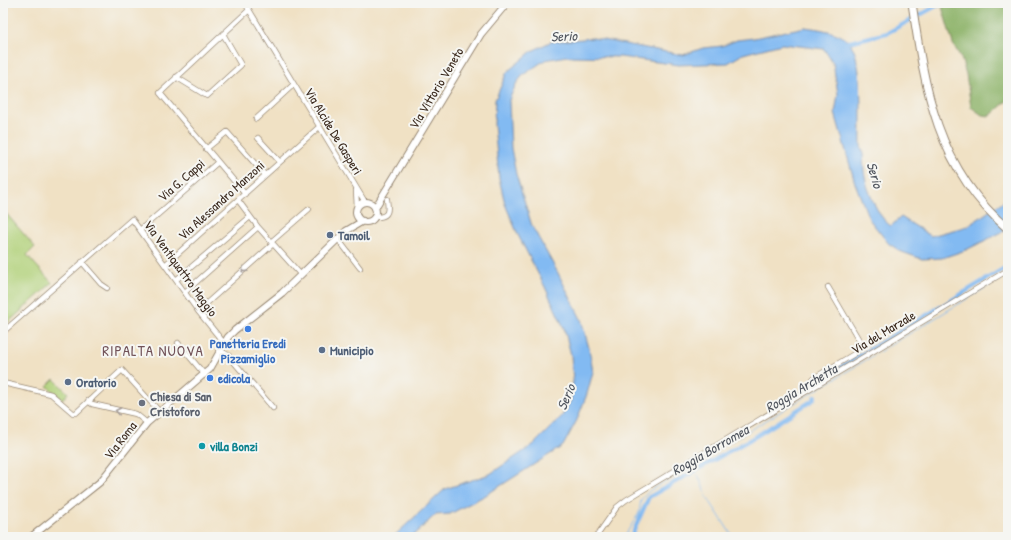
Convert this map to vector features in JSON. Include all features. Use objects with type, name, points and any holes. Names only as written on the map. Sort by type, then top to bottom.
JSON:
[{"type":"highway","points":[[912,3],[922,72],[938,128],[965,179],[984,204],[1008,228]]},
{"type":"main road","name":"Via Vittorio Veneto","points":[[372,207],[387,188],[481,34],[507,3]]},
{"type":"main road","points":[[372,207],[369,222],[360,219],[357,208],[372,207]]},
{"type":"main road","points":[[224,343],[235,330],[282,293],[360,219]]},
{"type":"main road","name":"Via Roma","points":[[30,537],[100,482],[147,423],[205,374],[221,351],[224,343]]},
{"type":"street","name":"Via Alcide De Gasperi","points":[[245,3],[355,188],[372,207]]},
{"type":"street","points":[[206,149],[160,93],[249,10]]},
{"type":"street","points":[[176,77],[207,96],[224,81],[241,65],[223,34]]},
{"type":"street","name":"Via Alcide De Gasperi","points":[[256,119],[293,85]]},
{"type":"street","name":"Via Alessandro Manzoni","points":[[165,265],[319,127]]},
{"type":"street","name":"Via G. Cappi","points":[[245,194],[206,149],[227,132],[265,175]]},
{"type":"street","points":[[258,138],[280,162]]},
{"type":"street","name":"Via G. Cappi","points":[[140,230],[218,162]]},
{"type":"street","name":"Via Alcide De Gasperi","points":[[355,188],[357,208]]},
{"type":"street","points":[[238,200],[258,227],[301,275]]},
{"type":"street","points":[[372,207],[379,217],[387,214],[387,200]]},
{"type":"street","points":[[198,311],[308,209]]},
{"type":"street","points":[[176,280],[250,217]]},
{"type":"street","name":"Via Ventiquattro Maggio","points":[[3,332],[132,219],[198,311],[224,343]]},
{"type":"street","points":[[184,292],[258,227]]},
{"type":"street","points":[[338,239],[360,268]]},
{"type":"street","points":[[82,262],[100,284],[107,288]]},
{"type":"street","name":"Via del Marzale","points":[[596,537],[617,507],[626,500],[1008,270]]},
{"type":"street","points":[[812,388],[810,384],[814,378],[854,354],[860,347],[859,340],[828,287]]},
{"type":"street","points":[[178,343],[205,374]]},
{"type":"street","points":[[221,351],[228,355],[273,408]]},
{"type":"street","points":[[3,383],[51,394],[73,413],[76,413],[122,370],[160,411]]},
{"type":"street","points":[[88,401],[92,404],[136,414],[147,423]]},
{"type":"green space","points":[[950,3],[1008,3],[1008,100],[990,116],[982,115],[971,107],[966,74],[961,58],[953,44],[942,7]]},
{"type":"green space","points":[[3,210],[35,247],[27,255],[52,283],[3,327]]},
{"type":"green space","points":[[54,379],[68,393],[62,400],[47,386]]},
{"type":"water","points":[[805,27],[828,31],[839,35],[848,41],[853,49],[857,60],[859,75],[861,146],[865,178],[873,201],[886,222],[891,226],[901,217],[931,236],[968,226],[1008,198],[1008,229],[966,250],[942,258],[922,259],[902,252],[889,244],[869,219],[855,183],[835,113],[838,94],[833,63],[824,49],[782,44],[743,54],[728,63],[679,65],[620,57],[567,56],[545,60],[523,75],[516,84],[509,100],[511,148],[516,174],[532,226],[581,319],[589,348],[593,372],[587,394],[577,420],[563,446],[486,495],[450,514],[435,515],[412,537],[393,537],[445,489],[490,474],[533,445],[562,416],[571,400],[573,381],[571,355],[564,328],[519,237],[505,204],[499,178],[494,124],[495,100],[507,72],[532,51],[550,42],[593,38],[683,55],[703,48],[722,46],[737,40],[754,38]]},
{"type":"waterway","points":[[845,43],[887,33],[942,3]]},
{"type":"waterway","name":"Roggia Borromea","points":[[819,380],[1008,266]]},
{"type":"waterway","name":"Roggia Archetta","points":[[624,537],[639,513],[641,500],[649,491],[1008,274]]},
{"type":"waterway","name":"Roggia Borromea","points":[[631,537],[649,497],[758,435],[813,400],[815,396]]},
{"type":"waterway","points":[[698,475],[707,497],[733,537]]},
{"type":"place","name":"Tamoil","points":[[330,235]]},
{"type":"place","name":"Panetteria Eredi Pizzamiglio","points":[[248,329]]},
{"type":"place","name":"Municipio","points":[[322,350]]},
{"type":"place","name":"edicola","points":[[210,378]]},
{"type":"place","name":"Oratorio","points":[[68,382]]},
{"type":"place","name":"Chiesa di San Cristoforo","points":[[142,403]]},
{"type":"place","name":"villa Bonzi","points":[[202,446]]},
{"type":"district","name":"RIPALTA NUOVA","points":[[153,351]]},
{"type":"water label","name":"Serio","points":[[564,36]]},
{"type":"water label","name":"Serio","points":[[875,175]]},
{"type":"water label","name":"Serio","points":[[566,397]]}]
